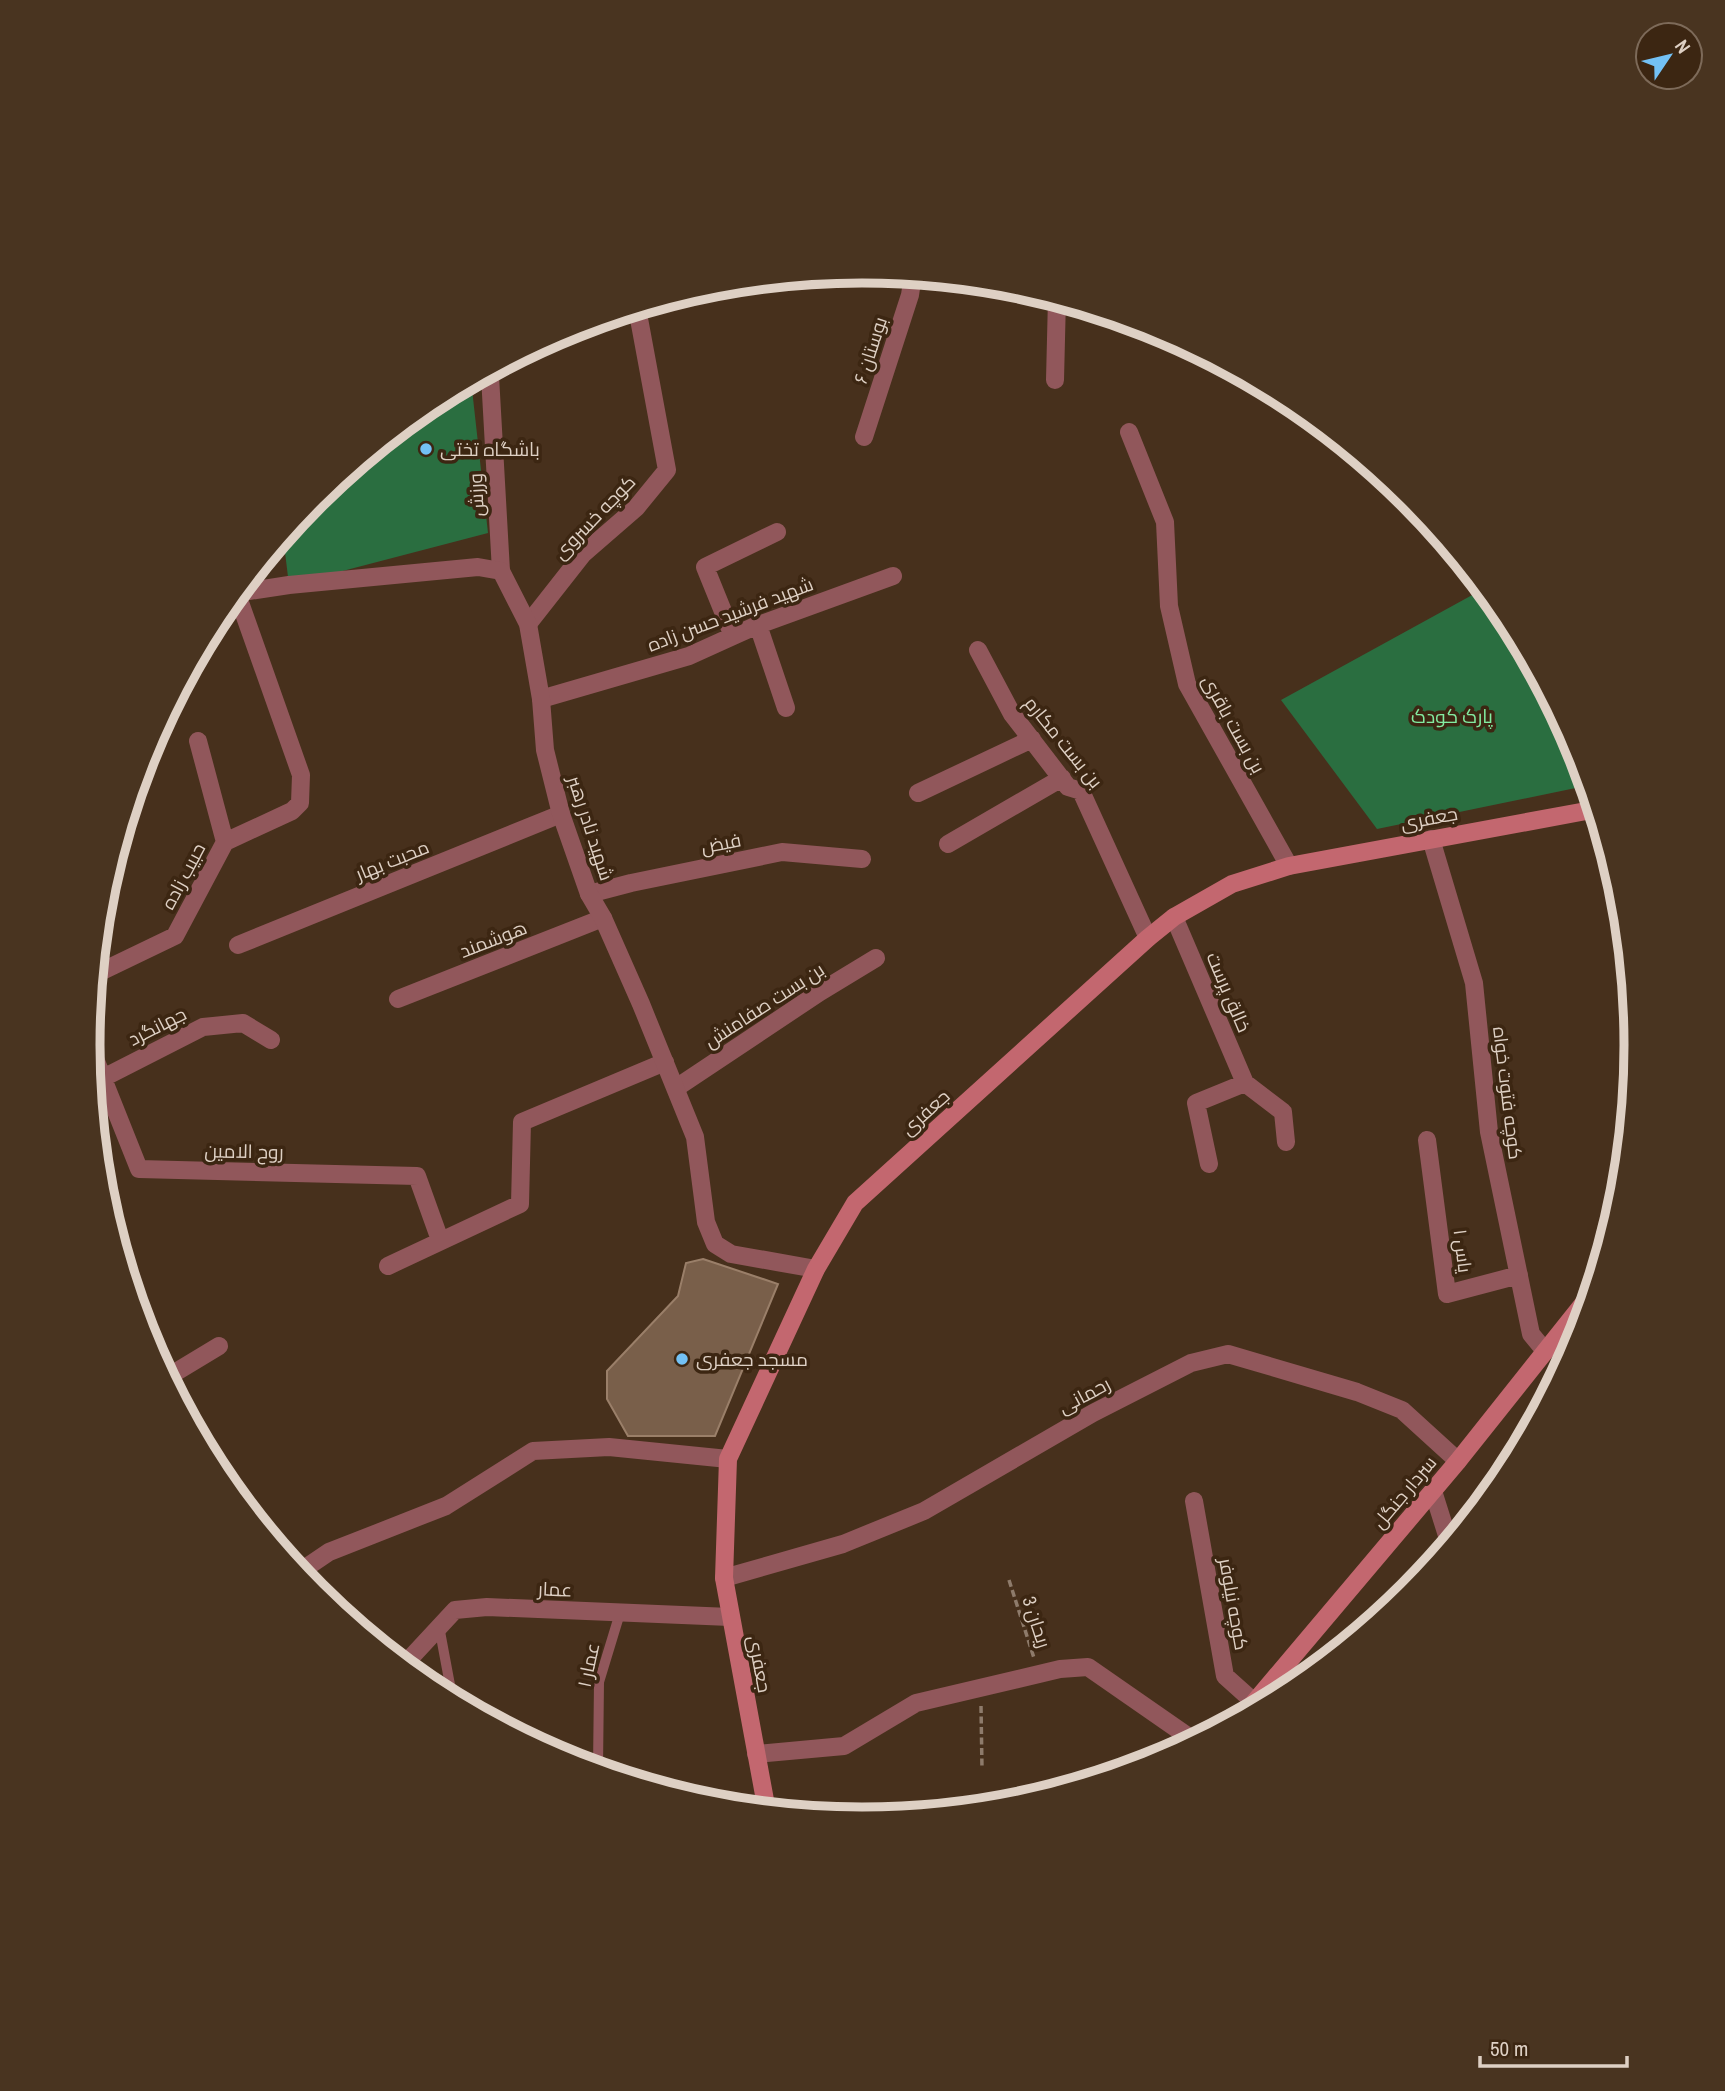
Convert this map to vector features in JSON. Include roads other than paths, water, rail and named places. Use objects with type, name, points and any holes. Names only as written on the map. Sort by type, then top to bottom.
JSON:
[{"type":"main road","name":"جعفری","points":[[765,1802],[724,1578],[728,1459],[816,1269],[855,1203],[1148,938],[1174,917],[1233,884],[1289,866],[1588,811]]},
{"type":"main road","name":"سردار جنگل","points":[[1269,1690],[1577,1311]]},
{"type":"street","name":"بوستان ۶","points":[[864,438],[912,284]]},
{"type":"street","points":[[1055,380],[1057,308]]},
{"type":"street","name":"کوچه خسروی","points":[[528,624],[583,554],[636,508],[667,470],[639,317]]},
{"type":"street","name":"ورزش","points":[[490,380],[501,571]]},
{"type":"street","name":"بن بست باقری","points":[[1129,432],[1165,522],[1169,606],[1187,684],[1289,866]]},
{"type":"street","points":[[733,636],[705,567],[777,532]]},
{"type":"street","points":[[250,591],[478,567],[501,571]]},
{"type":"street","name":"شهید نادر رهبر","points":[[501,571],[528,624],[541,699],[545,750],[561,814],[589,894],[603,918],[695,1137],[706,1222],[715,1244],[731,1254],[816,1269]]},
{"type":"street","name":"شهید فرشید حسن زاده","points":[[541,699],[689,656],[758,625],[893,576]]},
{"type":"street","name":"حبیب زاده","points":[[104,970],[175,936],[225,842],[292,811],[300,803],[301,775],[240,605]]},
{"type":"street","points":[[758,625],[786,708]]},
{"type":"street","name":"بن بست مکارم","points":[[978,650],[1012,714],[1068,787],[1081,791],[1148,938]]},
{"type":"street","points":[[919,793],[1032,739]]},
{"type":"street","points":[[198,741],[225,842]]},
{"type":"street","points":[[947,844],[1062,778]]},
{"type":"street","name":"محبت بهار","points":[[239,945],[561,814]]},
{"type":"street","name":"کوچه فتوت خواه","points":[[1431,839],[1474,983],[1489,1132],[1531,1334],[1545,1351]]},
{"type":"street","name":"فیض","points":[[589,894],[782,852],[862,859]]},
{"type":"street","name":"خالق پرست","points":[[1174,917],[1245,1083]]},
{"type":"street","name":"هوشمند","points":[[398,999],[603,918]]},
{"type":"street","name":"بن بست صفامنش","points":[[676,1088],[876,958]]},
{"type":"street","name":"جهانگرد","points":[[103,1078],[203,1027],[243,1023],[271,1040]]},
{"type":"street","points":[[388,1266],[520,1205],[522,1122],[665,1062]]},
{"type":"street","name":"روح الامین","points":[[101,1072],[139,1169],[417,1176],[440,1240]]},
{"type":"street","points":[[1209,1164],[1196,1103],[1245,1083],[1283,1112],[1286,1142]]},
{"type":"street","name":"یاس ۱","points":[[1427,1140],[1447,1294],[1519,1275]]},
{"type":"street","points":[[174,1373],[219,1346]]},
{"type":"street","name":"رحمانی","points":[[724,1578],[843,1544],[924,1510],[1093,1413],[1192,1363],[1228,1354],[1357,1392],[1402,1410],[1458,1461]]},
{"type":"street","points":[[307,1567],[330,1552],[446,1506],[533,1451],[609,1447],[728,1459]]},
{"type":"street","points":[[1433,1491],[1447,1535]]},
{"type":"street","name":"کوچه نیلوفر","points":[[1194,1501],[1225,1676],[1253,1700]]},
{"type":"street","name":"عمار","points":[[409,1659],[455,1610],[487,1607],[730,1617]]},
{"type":"street","points":[[756,1754],[844,1746],[916,1703],[1039,1674],[1088,1667],[1187,1736]]},
{"type":"lane","name":"عمار ۱","points":[[598,1761],[599,1682],[620,1612]]},
{"type":"lane","points":[[439,1625],[450,1687]]},
{"type":"place","name":"باشگاه تختی","points":[[426,449]]},
{"type":"place","name":"مسجد جعفری","points":[[682,1359]]},
{"type":"park label","name":"پارک کودک","points":[[1452,716]]}]
